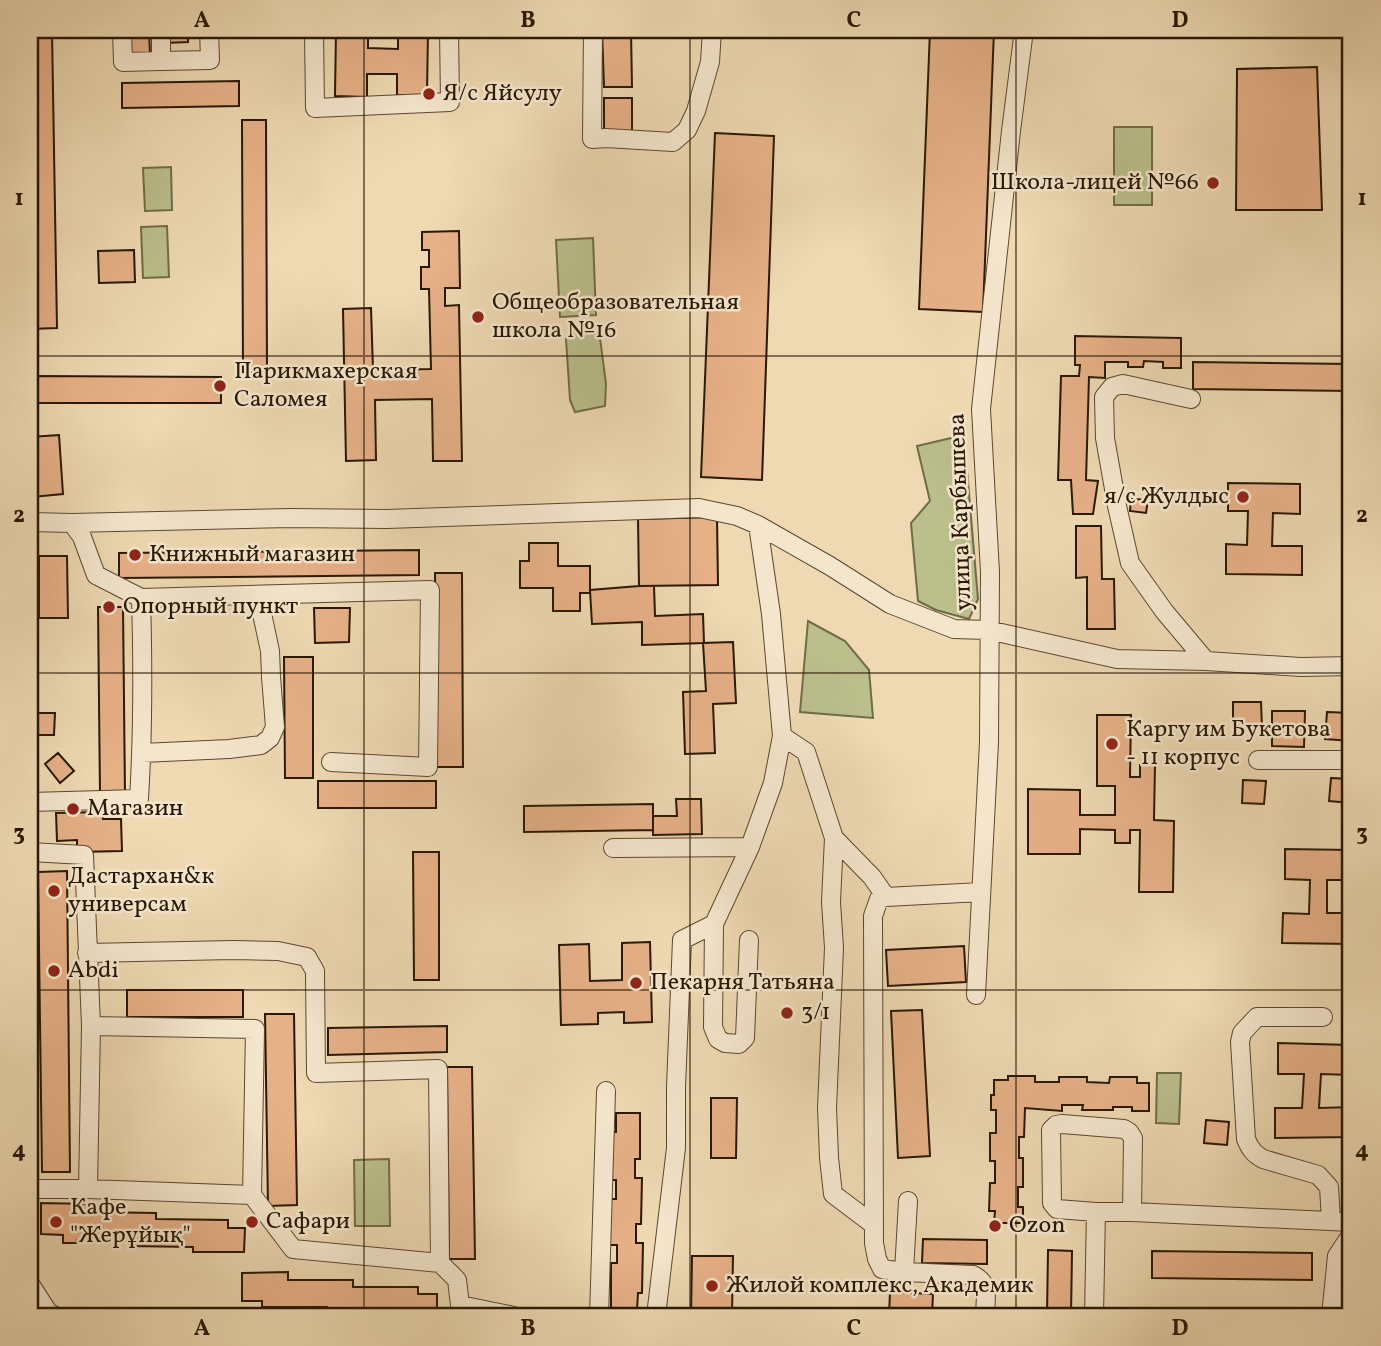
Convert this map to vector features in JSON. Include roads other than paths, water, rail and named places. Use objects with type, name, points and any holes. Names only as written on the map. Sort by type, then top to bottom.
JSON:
[{"type":"street","points":[[122,30],[123,62],[210,60],[209,30]]},
{"type":"street","points":[[160,30],[161,61]]},
{"type":"street","points":[[314,30],[315,108],[450,102],[449,30]]},
{"type":"street","points":[[593,30],[592,139],[673,142],[687,130],[695,111],[710,62],[712,30]]},
{"type":"street","name":"улица Карбышева","points":[[976,995],[989,742],[990,572],[981,409],[1024,30]]},
{"type":"street","points":[[1192,399],[1122,384],[1111,387],[1104,397],[1105,438],[1130,563],[1164,611],[1206,662]]},
{"type":"street","points":[[30,522],[387,519],[699,508],[737,516],[758,525],[890,604],[954,629],[989,630],[1117,659],[1301,667],[1351,666]]},
{"type":"street","points":[[72,523],[82,537],[96,575],[141,598],[430,590],[428,767],[331,762]]},
{"type":"street","points":[[749,940],[745,1038],[739,1044],[725,1043],[718,1040],[713,1027],[714,925],[750,847],[773,783],[782,736],[771,614],[758,525]]},
{"type":"street","points":[[142,753],[229,749],[261,745],[270,738],[275,727],[270,651],[258,595]]},
{"type":"street","points":[[30,802],[139,799],[143,682],[141,598]]},
{"type":"street","points":[[782,736],[806,752],[834,838],[831,902],[834,948],[827,1108],[833,1194],[874,1225]]},
{"type":"street","points":[[1258,760],[1351,760]]},
{"type":"street","points":[[834,838],[872,877],[886,897]]},
{"type":"street","points":[[612,848],[750,847]]},
{"type":"street","points":[[30,852],[83,855],[91,1026],[88,1189]]},
{"type":"street","points":[[981,892],[886,897],[879,899],[873,916],[874,1243],[881,1269],[973,1275],[981,1279],[986,1285],[985,1316]]},
{"type":"street","points":[[656,1316],[677,1149],[676,1087],[682,940],[714,925]]},
{"type":"street","points":[[87,953],[256,950],[307,957],[315,971],[316,1073],[438,1069],[440,1263]]},
{"type":"street","points":[[1322,1017],[1257,1017],[1242,1033],[1240,1042],[1246,1139],[1249,1147],[1263,1159],[1318,1175],[1329,1187],[1331,1220]]},
{"type":"street","points":[[91,1026],[256,1029],[252,1195],[293,1249],[440,1263],[457,1280],[456,1311],[514,1316]]},
{"type":"street","points":[[599,1316],[606,1091]]},
{"type":"street","points":[[1132,1212],[1133,1138],[1129,1132],[1124,1129],[1056,1125],[1051,1130],[1052,1203],[1057,1209],[1351,1222]]},
{"type":"street","points":[[30,1188],[252,1195]]},
{"type":"street","points":[[904,1272],[908,1201]]},
{"type":"street","points":[[1094,1316],[1096,1212]]},
{"type":"street","points":[[1331,1316],[1337,1256],[1351,1235]]},
{"type":"street","points":[[30,1284],[48,1312],[55,1316]]},
{"type":"place","name":"Я/c Яйсулу","points":[[429,94]]},
{"type":"place","name":"Школа-лицей №66","points":[[1213,183]]},
{"type":"place","name":"Общеобразовательная школа №16","points":[[478,317]]},
{"type":"place","name":"Парикмахерская Саломея","points":[[220,386]]},
{"type":"place","name":"я/c Жулдыс","points":[[1243,497]]},
{"type":"place","name":"Книжный магазин","points":[[135,555]]},
{"type":"place","name":"Опорный пункт","points":[[109,607]]},
{"type":"place","name":"Каргу им Букетова - 11 корпус","points":[[1112,744]]},
{"type":"place","name":"Магазин","points":[[73,809]]},
{"type":"place","name":"Дастархан&к универсам","points":[[54,891]]},
{"type":"place","name":"Abdi","points":[[54,971]]},
{"type":"place","name":"Пекарня Татьяна","points":[[636,983]]},
{"type":"place","name":"3/1","points":[[787,1013]]},
{"type":"place","name":"Кафе \"Жерұйық\"","points":[[56,1222]]},
{"type":"place","name":"Сафари","points":[[252,1222]]},
{"type":"place","name":"Ozon","points":[[995,1226]]},
{"type":"place","name":"Жилой комплекс, Академик","points":[[712,1286]]}]
